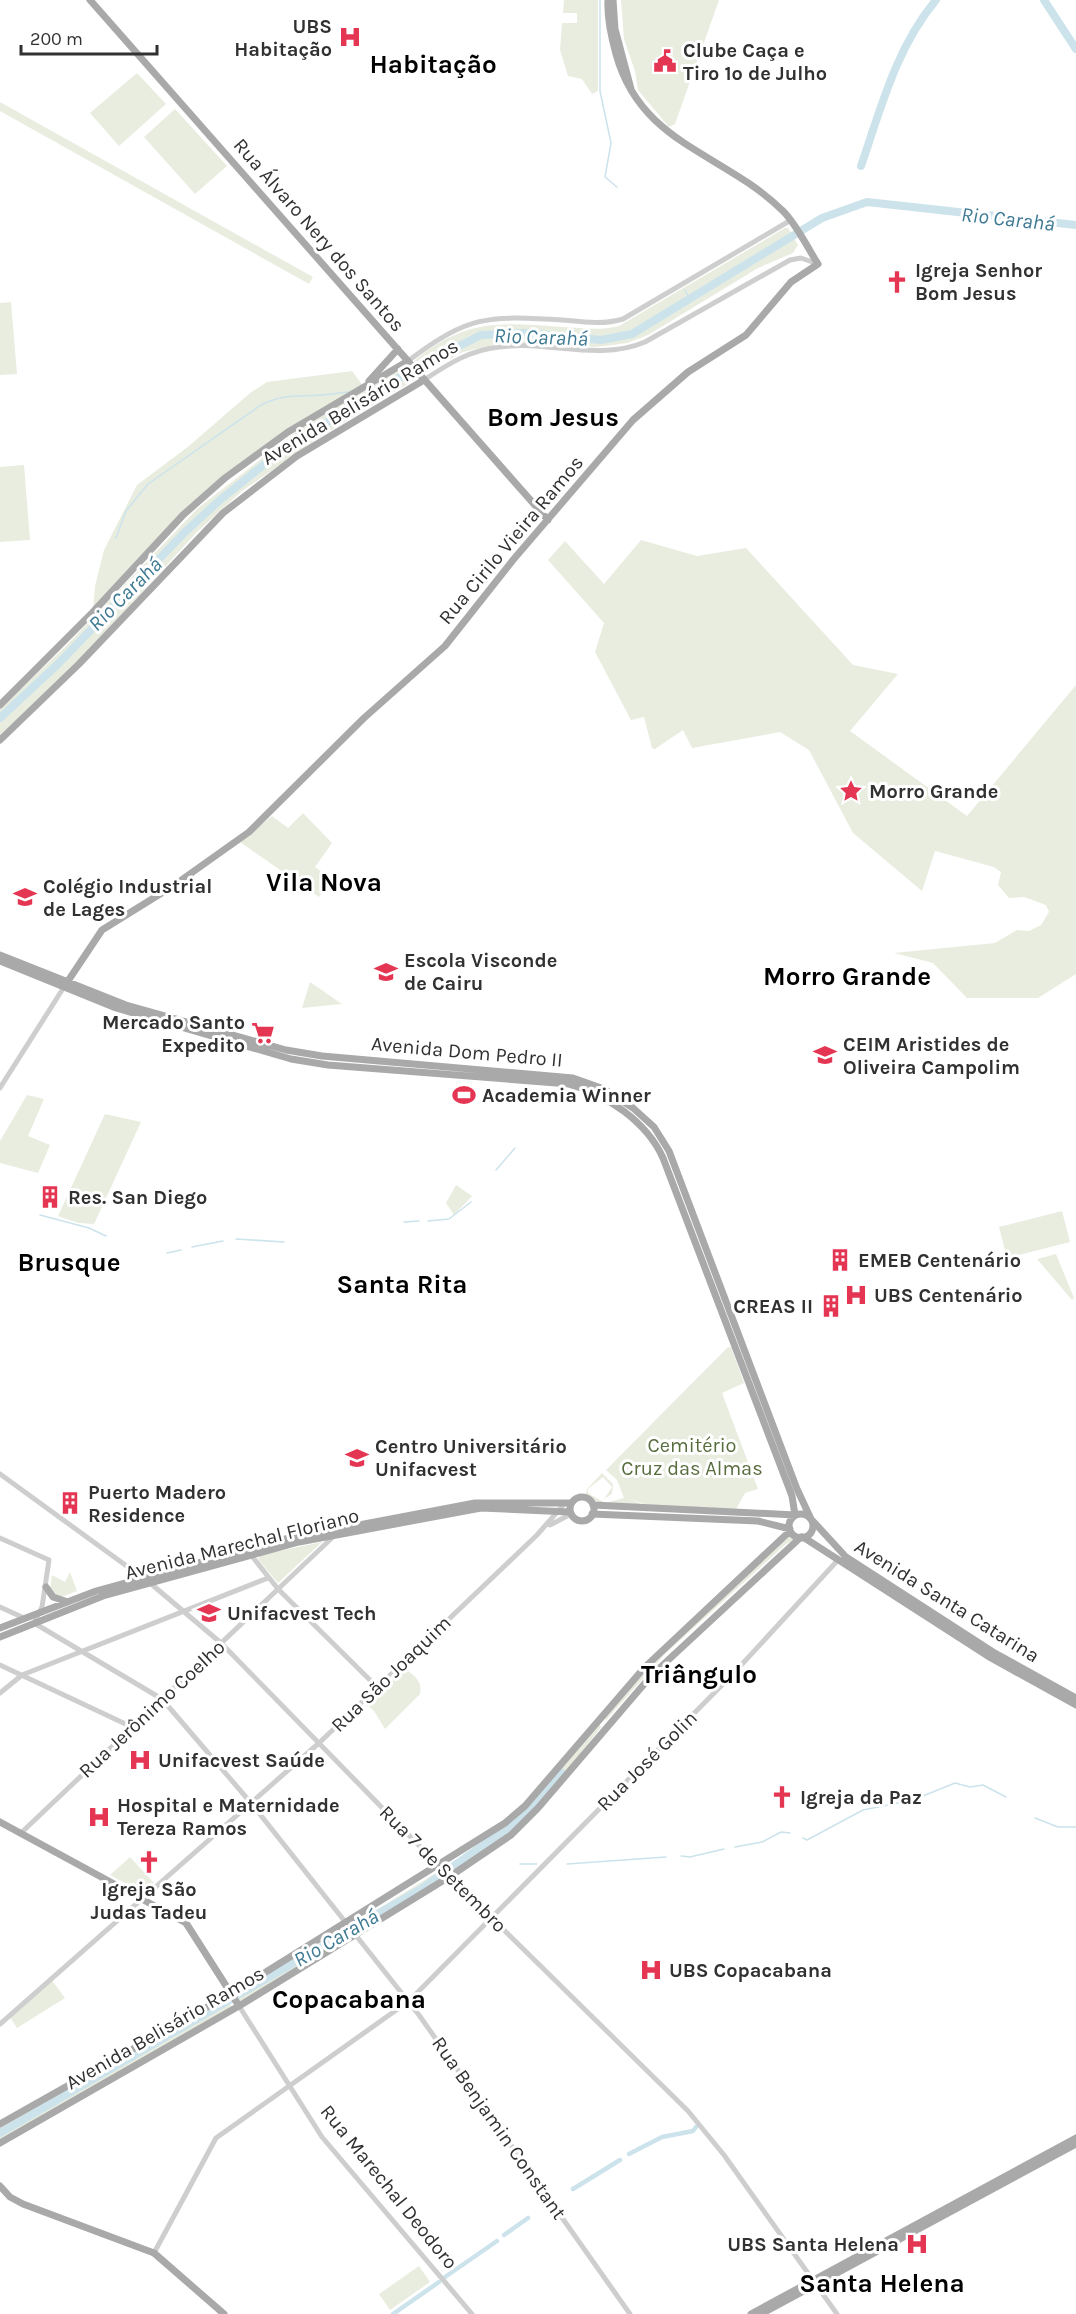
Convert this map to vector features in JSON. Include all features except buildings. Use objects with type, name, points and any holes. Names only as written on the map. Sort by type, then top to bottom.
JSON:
[{"type":"main road","name":"Rua Álvaro Nery dos Santos","points":[[90,0],[548,520]]},
{"type":"main road","points":[[608,0],[607,15],[617,56],[624,81],[633,94],[668,134],[745,181],[779,207],[818,264]]},
{"type":"main road","points":[[613,0],[615,29],[633,94]]},
{"type":"main road","name":"Rua Cirilo Vieira Ramos","points":[[65,985],[102,930],[173,885],[249,832],[364,718],[445,646],[548,520],[648,406],[688,372],[746,335],[791,282],[818,264]]},
{"type":"main road","points":[[364,387],[398,350]]},
{"type":"main road","name":"Avenida Belisário Ramos","points":[[0,705],[204,496],[269,444],[409,362]]},
{"type":"main road","name":"Avenida Belisário Ramos","points":[[0,740],[71,672],[223,513],[297,456],[424,380]]},
{"type":"main road","name":"Avenida Dom Pedro II","points":[[0,955],[116,1008],[291,1059],[328,1065],[559,1082],[587,1089],[617,1106],[646,1132],[660,1151],[792,1496],[795,1515]]},
{"type":"main road","name":"Avenida Dom Pedro II","points":[[0,961],[126,1005],[293,1052],[556,1075],[597,1086],[624,1102],[654,1127],[669,1151],[796,1489],[811,1519]]},
{"type":"main road","points":[[772,1516],[789,1509],[792,1496]]},
{"type":"main road","points":[[811,1519],[805,1515],[758,1518],[592,1514],[583,1521],[575,1519],[569,1508],[582,1497],[593,1505],[758,1518],[802,1537],[812,1530],[811,1519]]},
{"type":"main road","name":"Avenida Marechal Floriano","points":[[0,1628],[65,1601],[285,1539],[475,1503],[569,1508]]},
{"type":"main road","points":[[592,1514],[593,1505]]},
{"type":"main road","name":"Avenida Marechal Floriano","points":[[0,1637],[85,1602],[250,1555],[335,1535],[481,1508],[560,1510],[569,1508]]},
{"type":"main road","points":[[790,1530],[790,1521],[795,1515]]},
{"type":"main road","name":"Avenida Santa Catarina","points":[[811,1519],[833,1545],[853,1563],[993,1652],[1076,1698]]},
{"type":"main road","name":"Avenida Belisário Ramos","points":[[0,2143],[238,2005],[355,1934],[444,1872],[518,1813],[644,1668],[790,1530]]},
{"type":"main road","name":"Avenida Belisário Ramos","points":[[0,2124],[231,1995],[347,1925],[520,1827],[651,1676],[802,1537]]},
{"type":"main road","name":"Avenida Santa Catarina","points":[[802,1537],[997,1661],[1076,1705]]},
{"type":"main road","points":[[46,1587],[53,1597],[65,1601]]},
{"type":"main road","name":"Rua Marechal Deodoro","points":[[0,1822],[186,1923],[238,2005]]},
{"type":"main road","points":[[761,2314],[814,2282],[1076,2138]]},
{"type":"main road","points":[[751,2314],[1076,2144]]},
{"type":"main road","points":[[0,2186],[10,2197],[23,2204],[154,2253],[224,2314]]},
{"type":"street","name":"Avenida Belisário Ramos","points":[[409,362],[441,337],[473,322],[513,318],[603,323],[623,319],[792,223]]},
{"type":"street","name":"Avenida Belisário Ramos","points":[[424,380],[462,356],[491,348],[521,346],[601,351],[636,346],[790,260],[801,258],[818,264]]},
{"type":"street","points":[[0,1088],[65,985]]},
{"type":"street","name":"Rua 7 de Setembro","points":[[0,1474],[150,1583],[221,1643],[444,1872],[695,2117],[837,2314]]},
{"type":"street","name":"Rua São Joaquim","points":[[537,1535],[569,1508]]},
{"type":"street","name":"Rua São Joaquim","points":[[0,2024],[319,1743],[537,1535],[560,1510]]},
{"type":"street","name":"Rua Jerônimo Coelho","points":[[21,1833],[335,1535]]},
{"type":"street","points":[[0,1538],[49,1560],[41,1611],[34,1623]]},
{"type":"street","points":[[250,1555],[278,1589],[377,1687]]},
{"type":"street","name":"Rua José Golin","points":[[154,2253],[216,2138],[409,2001],[733,1674],[838,1560]]},
{"type":"street","points":[[0,1693],[22,1675],[268,1578]]},
{"type":"street","points":[[0,1607],[24,1618]]},
{"type":"street","name":"Rua Benjamin Constant","points":[[34,1623],[162,1699],[251,1803],[409,2001],[630,2314]]},
{"type":"street","points":[[0,1665],[132,1727]]},
{"type":"street","name":"Rua Marechal Deodoro","points":[[238,2005],[322,2137],[472,2314]]},
{"type":"green space","points":[[564,0],[598,0],[598,91],[592,94],[582,79],[568,76],[560,50],[562,23],[577,23],[577,13],[563,13]]},
{"type":"green space","name":"Clube Caça e Tiro 1º de Julho","points":[[621,0],[719,0],[675,124],[669,127],[638,90],[635,71],[624,39]]},
{"type":"green space","points":[[137,73],[166,104],[119,146],[90,113]]},
{"type":"green space","points":[[0,102],[313,277],[309,284],[0,111]]},
{"type":"green space","points":[[175,109],[227,166],[195,194],[144,137]]},
{"type":"green space","points":[[788,228],[798,245],[793,253],[758,268],[648,335],[627,343],[597,347],[497,344],[463,352],[424,373],[414,361],[450,337],[484,326],[520,324],[598,329],[619,326]]},
{"type":"green space","points":[[11,302],[17,374],[0,375],[0,303]]},
{"type":"green space","points":[[405,367],[417,377],[414,380],[317,439],[242,491],[197,532],[80,660],[0,735],[0,709],[65,647],[197,509],[301,428]]},
{"type":"green space","points":[[352,371],[364,387],[314,416],[204,496],[93,612],[95,586],[104,550],[137,485],[189,446],[250,393],[267,382]]},
{"type":"green space","points":[[24,465],[30,540],[0,542],[0,467]]},
{"type":"green space","points":[[641,540],[697,556],[746,548],[853,665],[898,674],[850,731],[967,816],[1076,685],[1076,974],[1038,998],[967,998],[933,963],[894,953],[995,943],[1017,930],[1029,931],[1041,925],[1049,912],[1046,905],[1024,897],[1009,898],[998,885],[1001,872],[994,867],[935,851],[922,891],[853,833],[809,750],[780,732],[692,748],[683,730],[655,749],[652,748],[644,717],[631,720],[595,652],[604,623],[548,560],[565,541],[604,584]]},
{"type":"green space","points":[[303,813],[332,843],[315,867],[332,879],[319,897],[240,842],[272,816],[288,828]]},
{"type":"green space","points":[[310,982],[342,1004],[302,1008]]},
{"type":"green space","points":[[27,1095],[44,1099],[28,1136],[50,1145],[38,1173],[0,1163],[0,1141]]},
{"type":"green space","points":[[105,1114],[141,1122],[94,1224],[78,1223],[58,1216]]},
{"type":"green space","points":[[456,1185],[472,1196],[454,1215],[446,1203]]},
{"type":"green space","points":[[1062,1211],[1070,1242],[1007,1258],[999,1227]]},
{"type":"green space","points":[[1056,1254],[1074,1298],[1072,1300],[1037,1259]]},
{"type":"green space","name":"Cemitério Cruz das Almas","points":[[728,1347],[731,1347],[744,1383],[722,1393],[758,1489],[745,1493],[735,1511],[650,1506],[628,1498],[649,1507],[600,1504],[586,1495],[587,1489],[602,1473],[613,1484],[612,1494],[604,1499],[612,1487],[603,1477],[588,1489],[588,1493],[605,1503],[624,1498],[617,1480],[606,1470]]},
{"type":"green space","points":[[789,1535],[796,1539],[786,1544],[665,1654],[606,1720],[603,1717],[659,1655]]},
{"type":"green space","points":[[322,1542],[278,1583],[258,1559],[260,1555]]},
{"type":"green space","points":[[70,1572],[77,1591],[59,1598],[50,1591],[52,1575],[65,1582]]},
{"type":"green space","points":[[403,1667],[419,1681],[420,1694],[385,1729],[374,1711],[365,1703]]},
{"type":"green space","points":[[599,1724],[601,1727],[544,1800],[509,1834],[450,1874],[446,1867],[507,1825]]},
{"type":"green space","points":[[130,1857],[154,1883],[143,1893],[110,1875]]},
{"type":"green space","points":[[436,1873],[441,1878],[356,1931],[352,1925]]},
{"type":"green space","points":[[344,1928],[351,1935],[238,2004],[233,1997]]},
{"type":"green space","points":[[51,1979],[65,1998],[17,2028],[9,2016]]},
{"type":"green space","points":[[227,2000],[232,2007],[0,2140],[0,2127]]},
{"type":"green space","points":[[419,2266],[430,2282],[390,2310],[379,2294]]},
{"type":"waterway","points":[[600,0],[600,91],[611,143],[605,177],[617,187]]},
{"type":"waterway","points":[[861,166],[900,58],[910,38],[936,0]]},
{"type":"waterway","points":[[1044,0],[1076,49]]},
{"type":"waterway","name":"Rio Carahá","points":[[0,718],[59,663],[185,532],[220,500],[282,450],[414,369],[481,335],[525,333],[601,340],[632,334],[822,218],[867,202],[1076,225]]},
{"type":"waterway","points":[[685,290],[690,300]]},
{"type":"waterway","points":[[116,538],[126,511],[148,484],[261,405],[284,397],[350,392]]},
{"type":"waterway","points":[[496,1170],[515,1148]]},
{"type":"waterway","points":[[428,1221],[449,1219],[471,1202]]},
{"type":"waterway","points":[[40,1215],[89,1228],[106,1236]]},
{"type":"waterway","points":[[404,1222],[419,1221]]},
{"type":"waterway","points":[[236,1239],[284,1242]]},
{"type":"waterway","points":[[192,1247],[223,1241]]},
{"type":"waterway","points":[[167,1253],[181,1250]]},
{"type":"waterway","name":"Rio Carahá","points":[[0,2133],[421,1889],[519,1820],[562,1773]]},
{"type":"waterway","points":[[803,1838],[807,1840],[863,1810],[913,1800],[955,1783],[970,1787],[983,1785],[1006,1797]]},
{"type":"waterway","points":[[1035,1818],[1058,1827],[1076,1827]]},
{"type":"waterway","points":[[735,1847],[762,1842],[781,1832],[790,1833]]},
{"type":"waterway","points":[[681,1856],[690,1857],[724,1849]]},
{"type":"waterway","points":[[567,1864],[666,1857]]},
{"type":"waterway","points":[[520,1864],[537,1864]]},
{"type":"waterway","points":[[629,2154],[662,2137],[693,2131],[696,2127]]},
{"type":"waterway","points":[[573,2189],[620,2160]]},
{"type":"waterway","points":[[504,2235],[528,2218]]},
{"type":"waterway","points":[[445,2277],[497,2241]]},
{"type":"waterway","points":[[393,2314],[439,2282]]},
{"type":"place","name":"UBS Habitação","points":[[350,37]]},
{"type":"place","name":"Clube Caça e Tiro 1º de Julho","points":[[665,61]]},
{"type":"place","name":"Igreja Senhor Bom Jesus","points":[[897,282]]},
{"type":"place","name":"Morro Grande","points":[[851,791]]},
{"type":"place","name":"Colégio Industrial de Lages","points":[[25,897]]},
{"type":"place","name":"Escola Visconde de Cairu","points":[[386,972]]},
{"type":"place","name":"Mercado Santo Expedito","points":[[263,1033]]},
{"type":"place","name":"CEIM Aristides de Oliveira Campolim","points":[[825,1055]]},
{"type":"place","name":"Academia Winner","points":[[464,1095]]},
{"type":"place","name":"Res. San Diego","points":[[50,1197]]},
{"type":"place","name":"EMEB Centenário","points":[[840,1260]]},
{"type":"place","name":"UBS Centenário","points":[[856,1295]]},
{"type":"place","name":"CREAS II","points":[[831,1306]]},
{"type":"place","name":"Centro Universitário Unifacvest","points":[[357,1458]]},
{"type":"place","name":"Puerto Madero Residence","points":[[70,1503]]},
{"type":"place","name":"Unifacvest Tech","points":[[209,1613]]},
{"type":"place","name":"Unifacvest Saúde","points":[[140,1760]]},
{"type":"place","name":"Igreja da Paz","points":[[782,1797]]},
{"type":"place","name":"Hospital e Maternidade Tereza Ramos","points":[[99,1817]]},
{"type":"place","name":"Igreja São Judas Tadeu","points":[[149,1862]]},
{"type":"place","name":"UBS Copacabana","points":[[651,1970]]},
{"type":"place","name":"UBS Santa Helena","points":[[917,2244]]},
{"type":"district","name":"Habitação","points":[[433,64]]},
{"type":"district","name":"Bom Jesus","points":[[553,417]]},
{"type":"district","name":"Vila Nova","points":[[324,882]]},
{"type":"district","name":"Morro Grande","points":[[847,976]]},
{"type":"district","name":"Brusque","points":[[69,1262]]},
{"type":"district","name":"Santa Rita","points":[[402,1284]]},
{"type":"district","name":"Triângulo","points":[[699,1674]]},
{"type":"district","name":"Copacabana","points":[[349,1999]]},
{"type":"district","name":"Santa Helena","points":[[882,2283]]}]
